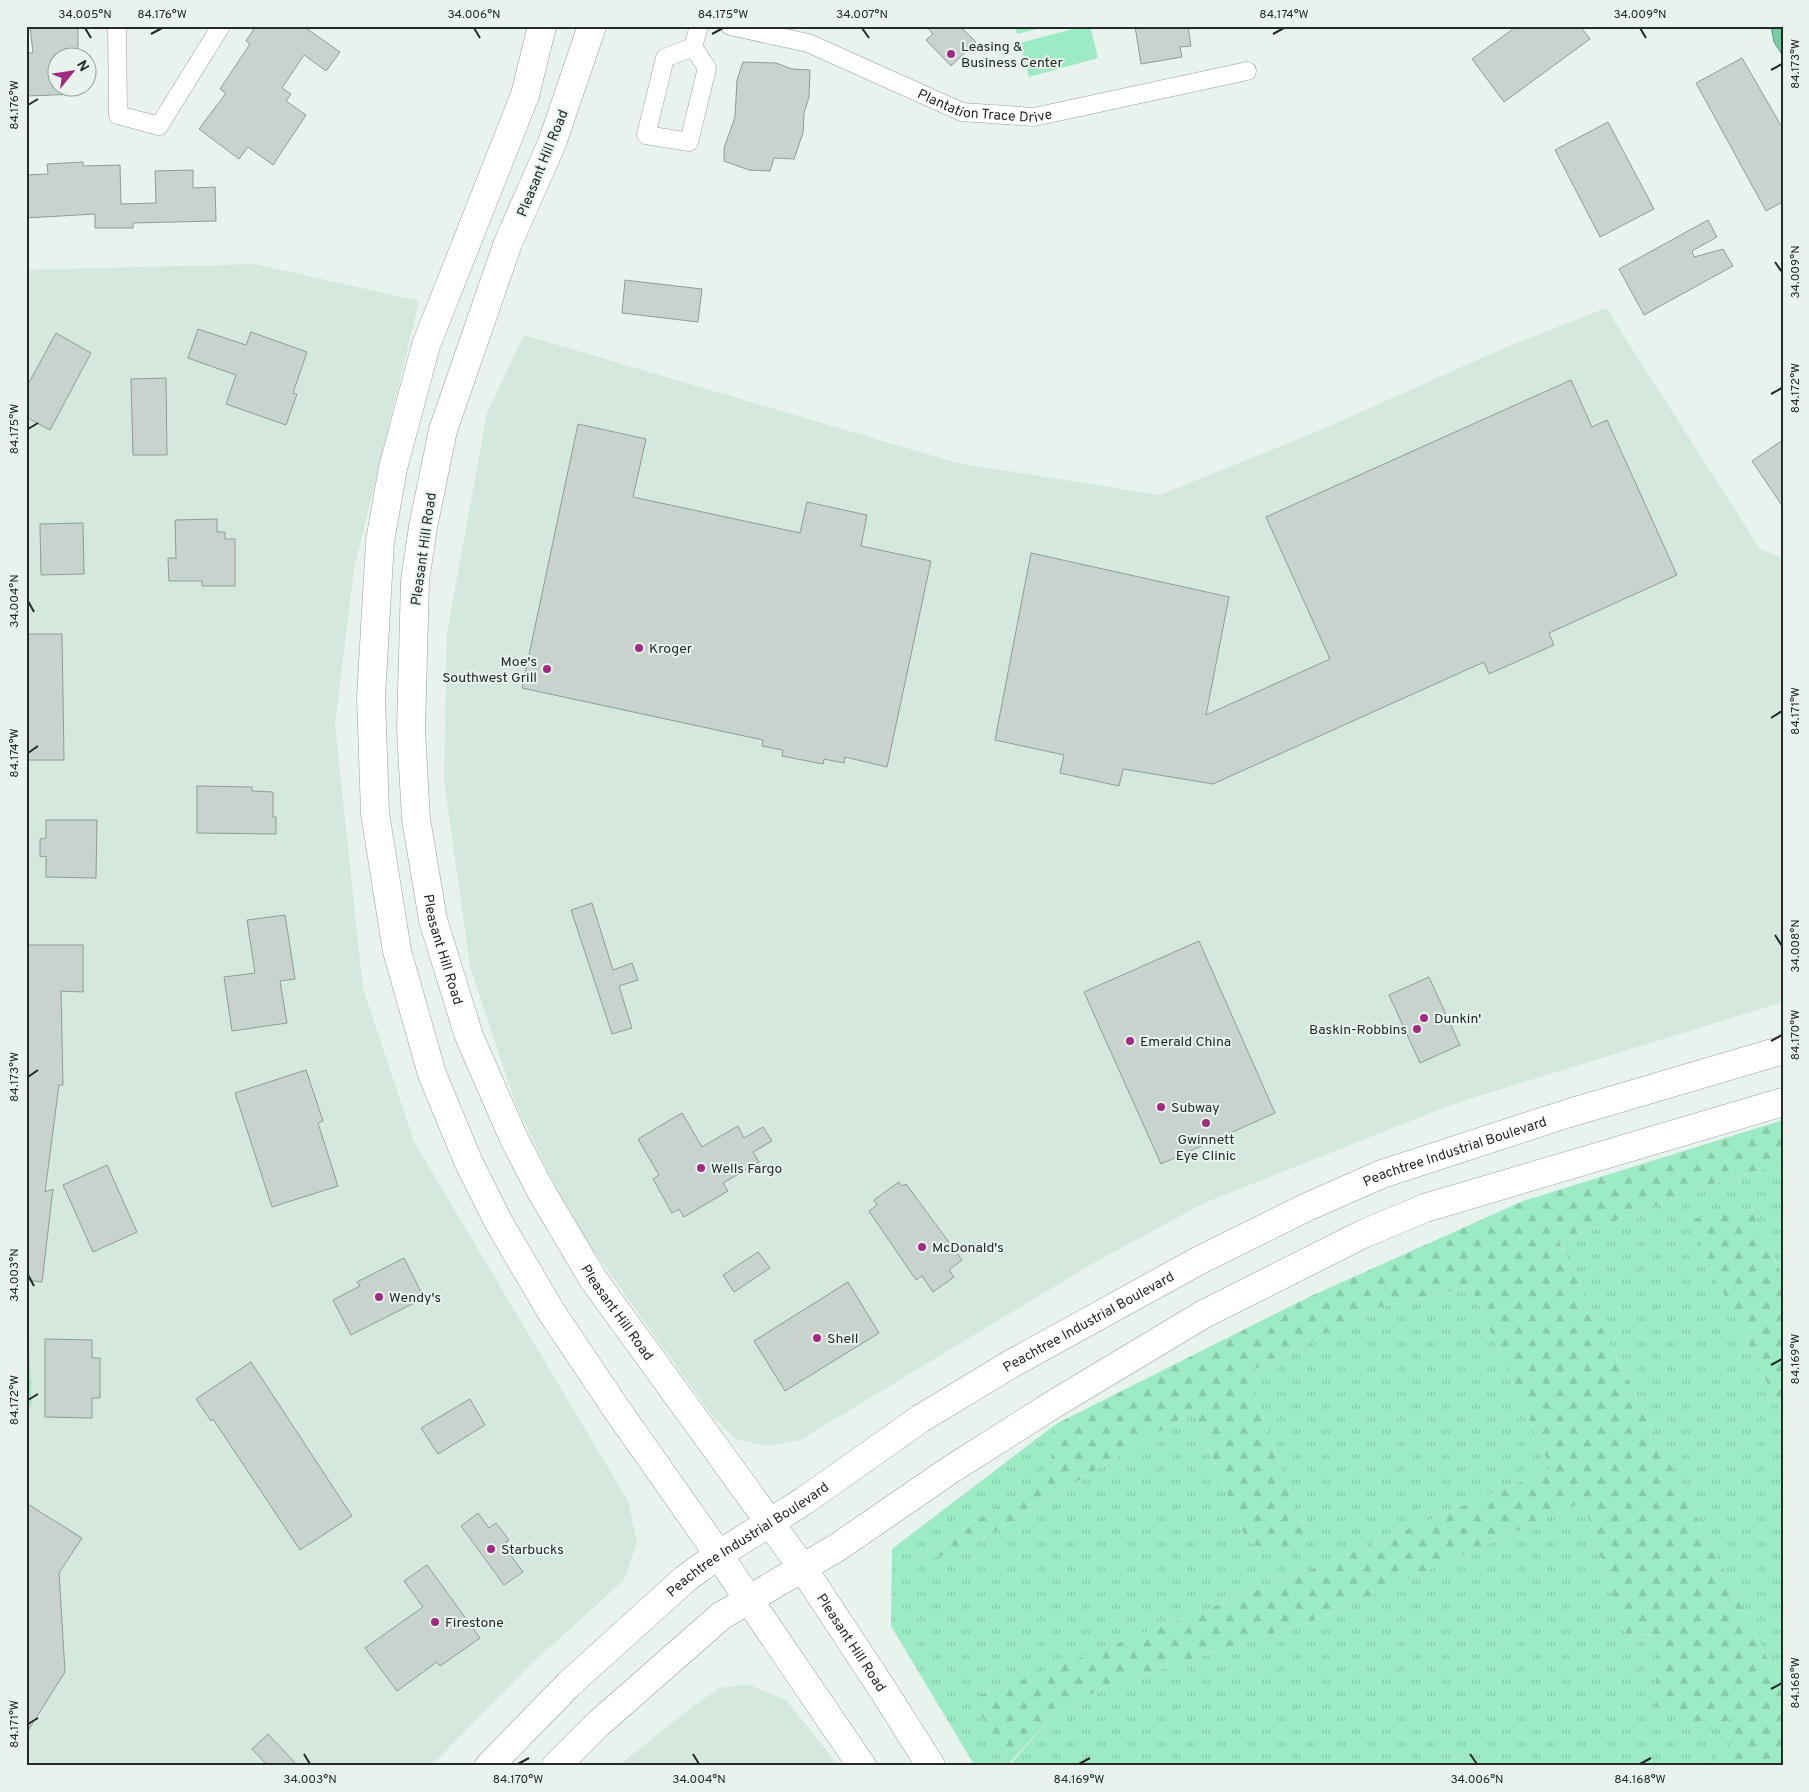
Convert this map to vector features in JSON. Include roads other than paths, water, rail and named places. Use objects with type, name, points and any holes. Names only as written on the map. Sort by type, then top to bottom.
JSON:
[{"type":"highway","points":[[542,26],[525,95],[426,345],[393,468],[380,541],[372,678],[375,813],[397,951],[419,1035],[432,1074],[468,1161],[499,1223],[552,1312],[862,1766]]},
{"type":"highway","name":"Pleasant Hill Road","points":[[592,26],[552,143],[508,243],[443,430],[416,581],[411,697],[416,819],[433,920],[469,1036],[514,1139],[542,1193],[593,1279],[655,1367],[802,1567],[885,1692],[930,1766]]},
{"type":"highway","name":"Peachtree Industrial Boulevard","points":[[489,1766],[568,1684],[652,1608],[718,1555],[920,1420],[1011,1364],[1198,1261],[1307,1207],[1382,1174],[1566,1114],[1783,1050]]},
{"type":"highway","points":[[556,1766],[598,1724],[722,1616],[838,1547],[950,1470],[1022,1424],[1204,1314],[1363,1234],[1425,1208],[1783,1102]]},
{"type":"street","points":[[118,26],[118,114],[159,126],[222,26]]},
{"type":"street","points":[[693,47],[665,58],[646,135],[689,142],[707,68],[693,47],[699,26]]},
{"type":"street","name":"Plantation Trace Drive","points":[[731,26],[808,43],[962,112],[1034,117],[1248,71]]},
{"type":"place","name":"Leasing & Business Center","points":[[951,54]]},
{"type":"place","name":"Kroger","points":[[639,648]]},
{"type":"place","name":"Moe's Southwest Grill","points":[[547,669]]},
{"type":"place","name":"Dunkin'","points":[[1424,1018]]},
{"type":"place","name":"Baskin-Robbins","points":[[1417,1029]]},
{"type":"place","name":"Emerald China","points":[[1130,1041]]},
{"type":"place","name":"Subway","points":[[1161,1107]]},
{"type":"place","name":"Gwinnett Eye Clinic","points":[[1206,1123]]},
{"type":"place","name":"Wells Fargo","points":[[701,1168]]},
{"type":"place","name":"McDonald's","points":[[922,1247]]},
{"type":"place","name":"Wendy's","points":[[379,1297]]},
{"type":"place","name":"Shell","points":[[817,1338]]},
{"type":"place","name":"Starbucks","points":[[491,1549]]},
{"type":"place","name":"Firestone","points":[[435,1622]]}]
